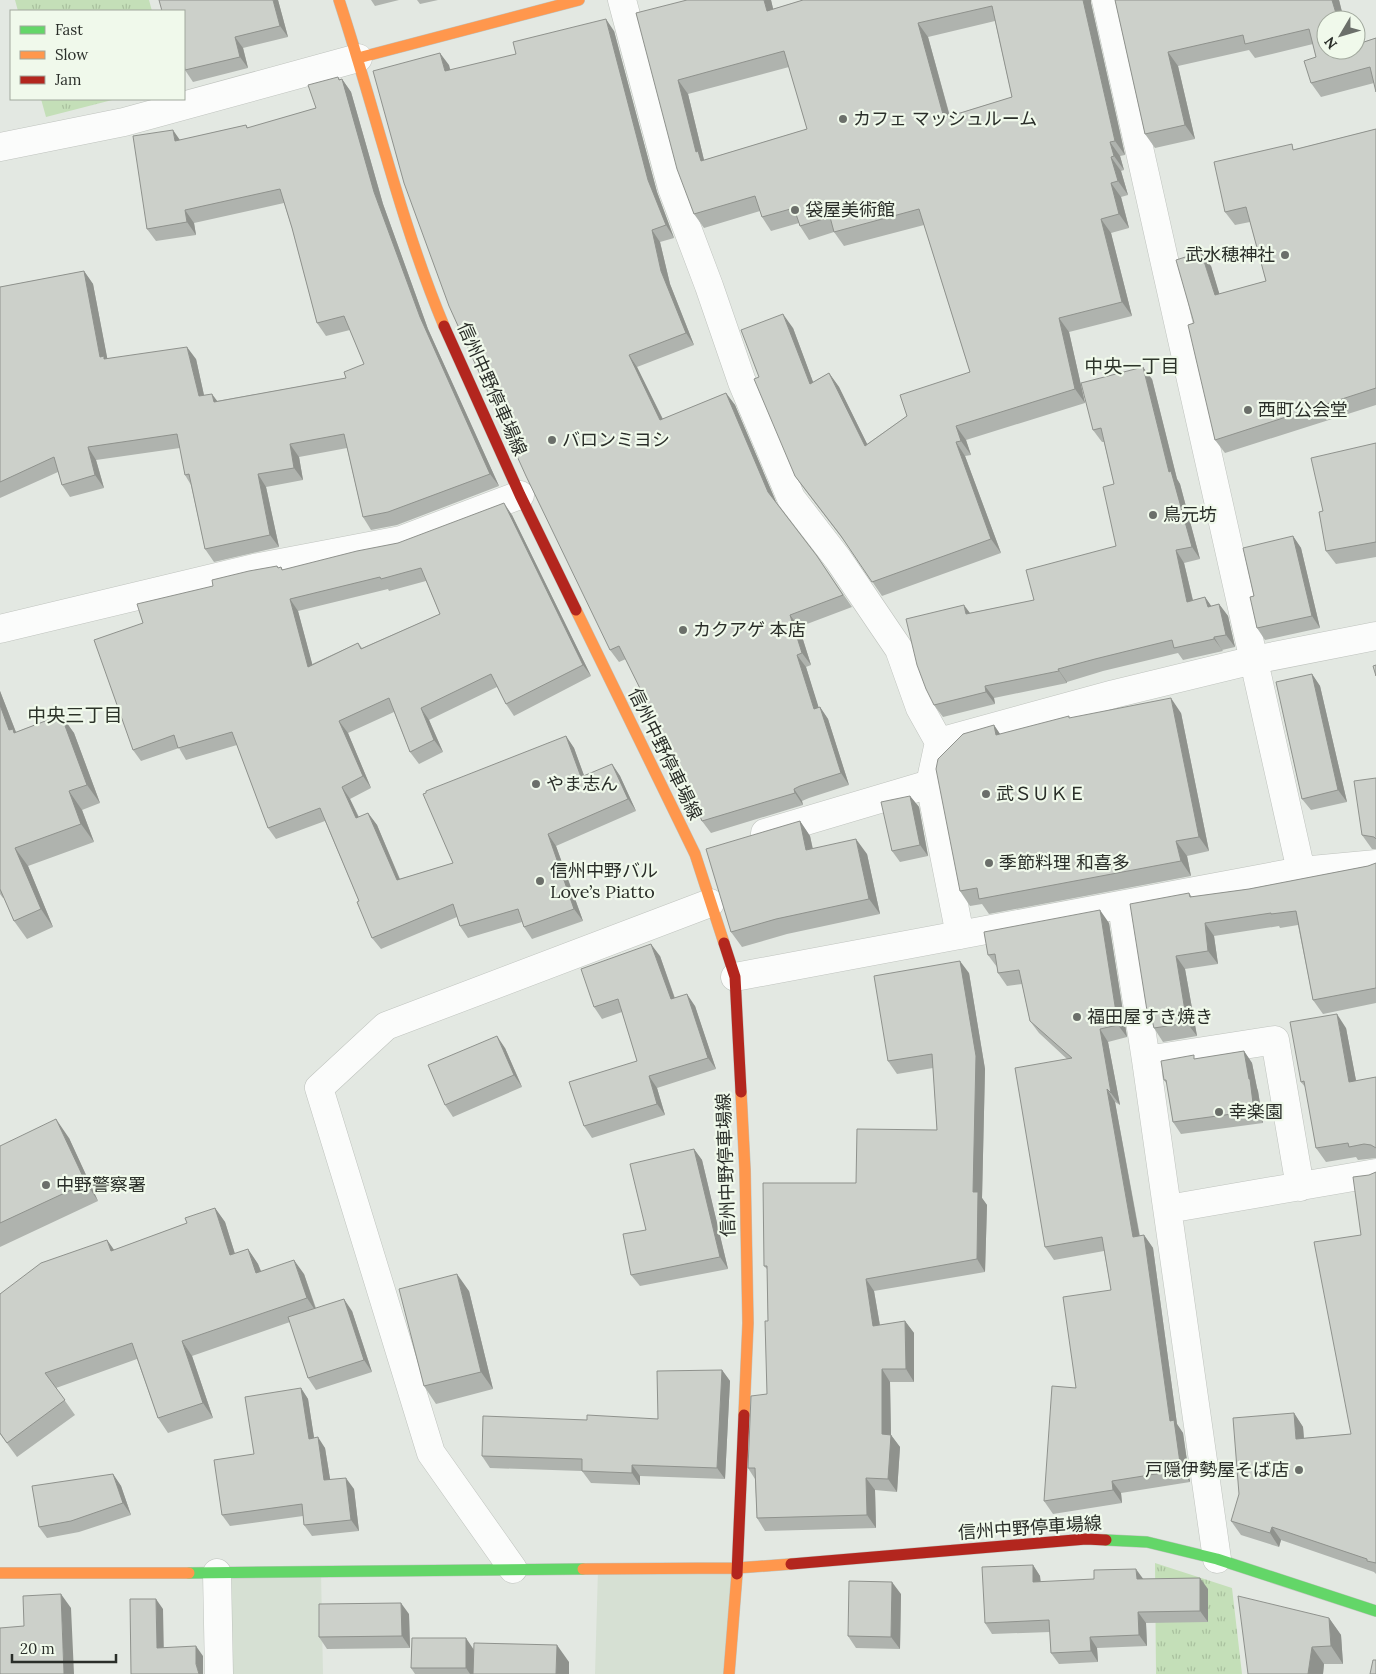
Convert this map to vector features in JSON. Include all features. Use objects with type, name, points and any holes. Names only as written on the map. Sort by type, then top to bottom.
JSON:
[{"type":"main road","name":"信州中野停車場線","points":[[340,0],[398,200],[443,324],[520,495],[694,854],[735,977],[745,1170],[748,1323],[737,1568],[729,1674]]},
{"type":"main road","points":[[358,58],[579,0]]},
{"type":"main road","name":"信州中野停車場線","points":[[737,1568],[1086,1539],[1147,1542],[1217,1559],[1376,1611]]},
{"type":"main road","points":[[0,1573],[216,1574],[513,1569],[737,1568]]},
{"type":"street","points":[[622,0],[672,188],[746,391],[791,498],[838,559],[899,649],[920,708],[939,742],[930,784],[960,935]]},
{"type":"street","points":[[1106,0],[1301,872]]},
{"type":"street","points":[[0,147],[124,122],[358,58]]},
{"type":"street","points":[[0,629],[254,568],[401,540],[520,495]]},
{"type":"street","points":[[939,742],[1114,694],[1254,660],[1376,636]]},
{"type":"street","points":[[694,854],[930,784]]},
{"type":"street","points":[[735,977],[1301,872],[1376,864]]},
{"type":"street","points":[[513,1569],[431,1453],[319,1088],[386,1026],[710,903]]},
{"type":"street","points":[[1122,906],[1168,1208],[1217,1559]]},
{"type":"street","points":[[1146,1060],[1275,1040],[1300,1187]]},
{"type":"street","points":[[1168,1208],[1376,1173]]},
{"type":"street","points":[[216,1574],[219,1674]]},
{"type":"shaded area","points":[[737,1568],[729,1674],[595,1674],[598,1569]]},
{"type":"shaded area","points":[[321,1572],[323,1674],[219,1674],[217,1574]]},
{"type":"green space","points":[[15,0],[149,0],[152,10],[18,10]]},
{"type":"green space","points":[[41,100],[112,100],[46,117]]},
{"type":"green space","points":[[1155,1563],[1232,1588],[1242,1674],[1156,1674]]},
{"type":"building","points":[[159,0],[273,0],[280,26],[235,37],[240,57],[185,70],[185,10],[162,10]]},
{"type":"building","points":[[687,0],[764,0],[767,11],[803,0],[1083,0],[1115,141],[1110,142],[1114,156],[1111,157],[1118,181],[1111,183],[1119,214],[1101,219],[1122,302],[1059,318],[1075,389],[956,426],[961,441],[956,442],[991,539],[872,582],[841,536],[795,476],[754,379],[759,377],[741,330],[783,314],[810,384],[829,373],[865,446],[907,416],[900,395],[970,372],[919,209],[834,232],[830,217],[800,226],[794,208],[762,217],[755,196],[694,214],[677,169],[636,13]],"holes":[[[992,6],[1012,97],[944,118],[918,23]],[[784,51],[807,129],[701,161],[698,151],[696,152],[678,80]]]},
{"type":"building","points":[[1115,0],[1332,0],[1335,10],[1316,10],[1316,57],[1309,29],[1245,44],[1243,35],[1168,52],[1185,125],[1145,134]]},
{"type":"building","points":[[606,19],[648,180],[666,225],[652,230],[661,271],[686,333],[629,355],[660,420],[726,393],[768,492],[817,556],[843,595],[790,615],[802,653],[797,655],[814,709],[820,707],[841,773],[800,786],[794,789],[795,793],[702,821],[675,759],[619,646],[610,650],[526,476],[449,306],[404,183],[373,71],[440,53],[445,71],[516,54],[513,42]]},
{"type":"building","points":[[1376,38],[1376,92],[1370,67],[1311,83],[1304,61],[1316,57],[1316,60],[1366,60],[1366,41]]},
{"type":"building","points":[[338,77],[339,80],[342,79],[374,192],[420,317],[490,474],[388,512],[363,517],[344,434],[290,444],[294,468],[258,474],[270,535],[205,549],[189,474],[185,475],[177,434],[88,447],[95,475],[62,485],[54,457],[0,482],[0,287],[84,271],[100,357],[104,356],[104,359],[187,347],[199,396],[212,394],[214,402],[346,378],[344,372],[364,364],[344,316],[317,323],[280,189],[185,210],[187,222],[147,229],[133,136],[173,130],[175,141],[246,125],[247,128],[316,108],[308,85]]},
{"type":"building","points":[[1376,129],[1376,388],[1215,440],[1188,325],[1194,323],[1176,260],[1201,252],[1215,295],[1266,281],[1246,207],[1225,212],[1214,162],[1292,144],[1293,150]]},
{"type":"building","points":[[1143,367],[1169,472],[1171,471],[1192,547],[1176,550],[1187,602],[1205,597],[1208,607],[1219,604],[1226,635],[1174,648],[1172,640],[1058,669],[1059,671],[985,686],[986,692],[934,705],[917,665],[906,619],[964,605],[966,614],[1034,600],[1026,570],[1116,546],[1103,487],[1114,484],[1101,428],[1093,430],[1081,383]]},
{"type":"building","points":[[1376,443],[1376,542],[1326,551],[1319,512],[1323,511],[1311,458]]},
{"type":"building","points":[[504,503],[583,665],[506,704],[491,674],[421,708],[434,740],[410,752],[389,698],[339,721],[363,776],[342,787],[356,818],[368,813],[397,880],[453,863],[423,794],[426,791],[566,736],[581,777],[612,764],[628,799],[548,834],[574,909],[524,927],[518,909],[460,926],[453,904],[372,938],[357,902],[359,901],[320,808],[268,828],[232,732],[178,748],[174,735],[133,750],[94,640],[143,623],[137,604],[213,586],[212,580],[249,571],[277,566],[278,568],[281,567],[282,570],[357,551],[398,543]],"holes":[[[421,568],[440,614],[361,649],[358,643],[308,667],[290,599]]]},
{"type":"building","points":[[1293,536],[1312,616],[1257,628],[1250,597],[1254,596],[1243,548]]},
{"type":"building","points":[[1376,665],[1376,676],[1373,666]]},
{"type":"building","points":[[1312,674],[1338,790],[1302,799],[1276,682]]},
{"type":"building","points":[[1171,698],[1199,837],[1176,841],[1181,861],[979,899],[977,888],[960,891],[936,769],[938,759],[963,734],[994,725],[996,735],[1069,716],[1069,718]]},
{"type":"building","points":[[0,705],[9,730],[13,729],[14,733],[61,715],[87,785],[69,791],[81,824],[15,848],[41,909],[14,921],[0,889]]},
{"type":"building","points":[[1376,778],[1376,839],[1362,835],[1354,781]]},
{"type":"building","points":[[910,796],[920,845],[892,851],[881,802]]},
{"type":"building","points":[[800,821],[806,850],[856,839],[869,899],[776,919],[731,932],[706,849]]},
{"type":"building","points":[[1376,863],[1376,988],[1313,1000],[1296,911],[1205,923],[1208,951],[1176,956],[1187,1023],[1154,1028],[1151,1016],[1148,1017],[1130,904],[1189,893],[1190,897],[1249,889]]},
{"type":"building","points":[[1100,910],[1118,1025],[1100,1029],[1111,1093],[1107,1089],[1133,1237],[1144,1235],[1170,1421],[1174,1420],[1181,1470],[1112,1481],[1113,1490],[1044,1501],[1052,1386],[1076,1388],[1063,1297],[1111,1290],[1102,1237],[1045,1247],[1015,1068],[1072,1058],[1030,1021],[1019,970],[998,973],[995,954],[988,955],[984,932]]},
{"type":"building","points":[[651,944],[671,999],[687,994],[708,1058],[649,1076],[657,1104],[584,1126],[569,1082],[637,1061],[618,999],[594,1007],[581,969]]},
{"type":"building","points":[[960,961],[976,1056],[973,1192],[978,1192],[977,1259],[866,1279],[873,1326],[905,1321],[906,1369],[882,1369],[882,1434],[891,1435],[888,1479],[866,1478],[867,1515],[757,1518],[755,1468],[748,1468],[751,1396],[767,1394],[765,1321],[768,1321],[767,1266],[764,1266],[763,1183],[856,1183],[857,1129],[937,1130],[932,1054],[888,1061],[874,976]]},
{"type":"building","points":[[1337,1014],[1349,1082],[1376,1077],[1376,1148],[1364,1144],[1349,1147],[1348,1143],[1316,1148],[1304,1081],[1301,1082],[1290,1022]]},
{"type":"building","points":[[497,1036],[514,1075],[445,1105],[428,1065]]},
{"type":"building","points":[[1244,1051],[1254,1111],[1173,1122],[1161,1061],[1194,1055],[1194,1059]]},
{"type":"building","name":"中野警察署","points":[[56,1119],[86,1183],[0,1223],[0,1146]]},
{"type":"building","points":[[694,1149],[720,1257],[631,1275],[623,1234],[646,1230],[630,1164]]},
{"type":"building","points":[[1376,1172],[1376,1563],[1272,1527],[1270,1533],[1231,1521],[1239,1494],[1233,1418],[1294,1413],[1296,1439],[1351,1434],[1314,1242],[1361,1235],[1353,1177]]},
{"type":"building","points":[[215,1208],[230,1255],[248,1249],[256,1273],[294,1260],[307,1298],[182,1341],[203,1403],[158,1418],[132,1343],[45,1373],[65,1400],[7,1443],[0,1433],[0,1294],[41,1263],[107,1240],[111,1251],[187,1223],[185,1218]]},
{"type":"building","points":[[457,1274],[481,1372],[424,1386],[399,1289]]},
{"type":"building","points":[[344,1299],[364,1360],[308,1378],[288,1317]]},
{"type":"building","points":[[722,1370],[717,1468],[632,1465],[632,1473],[582,1471],[582,1459],[482,1456],[483,1416],[587,1420],[587,1415],[658,1419],[657,1371]]},
{"type":"building","points":[[301,1388],[309,1439],[318,1437],[324,1480],[346,1478],[351,1520],[304,1525],[302,1504],[222,1515],[214,1460],[254,1454],[245,1397]]},
{"type":"building","points":[[113,1474],[123,1503],[71,1521],[39,1527],[32,1486]]},
{"type":"building","points":[[1033,1565],[1033,1582],[1094,1579],[1094,1570],[1136,1569],[1137,1579],[1200,1578],[1200,1611],[1138,1612],[1139,1635],[1090,1637],[1091,1651],[1051,1653],[1049,1620],[985,1623],[982,1567]]},
{"type":"building","points":[[849,1581],[892,1582],[891,1637],[848,1636]]},
{"type":"building","points":[[61,1594],[64,1674],[0,1674],[0,1628],[24,1626],[23,1596]]},
{"type":"building","points":[[1238,1596],[1329,1618],[1331,1646],[1312,1647],[1308,1674],[1248,1674]]},
{"type":"building","points":[[130,1599],[156,1599],[157,1648],[196,1646],[196,1664],[199,1674],[131,1674]]},
{"type":"building","points":[[401,1603],[402,1636],[319,1637],[319,1604]]},
{"type":"building","points":[[412,1638],[466,1638],[466,1668],[411,1668]]},
{"type":"building","points":[[474,1643],[557,1645],[556,1674],[473,1674]]},
{"type":"building","points":[[1373,1660],[1376,1660],[1376,1674],[1370,1674]]},
{"type":"traffic: fast","points":[[1106,1540],[1147,1542],[1217,1559],[1376,1611]]},
{"type":"traffic: fast","points":[[189,1573],[583,1569]]},
{"type":"traffic: slow","points":[[339,0],[414,246],[444,326]]},
{"type":"traffic: slow","points":[[358,58],[579,0]]},
{"type":"traffic: slow","points":[[576,610],[695,854],[724,943]]},
{"type":"traffic: slow","points":[[741,1092],[745,1170],[748,1323],[744,1415]]},
{"type":"traffic: slow","points":[[583,1569],[737,1568],[791,1564]]},
{"type":"traffic: slow","points":[[0,1573],[189,1573]]},
{"type":"traffic: slow","points":[[729,1674],[737,1574]]},
{"type":"traffic: jam","points":[[444,326],[520,495],[576,610]]},
{"type":"traffic: jam","points":[[724,943],[735,977],[741,1092]]},
{"type":"traffic: jam","points":[[737,1574],[744,1415]]},
{"type":"traffic: jam","points":[[791,1564],[1086,1539],[1106,1540]]},
{"type":"place","name":"カフェ マッシュルーム","points":[[843,119]]},
{"type":"place","name":"袋屋美術館","points":[[795,210]]},
{"type":"place","name":"武水穂神社","points":[[1285,255]]},
{"type":"place","name":"西町公会堂","points":[[1248,410]]},
{"type":"place","name":"バロンミヨシ","points":[[552,440]]},
{"type":"place","name":"鳥元坊","points":[[1153,515]]},
{"type":"place","name":"カクアゲ 本店","points":[[683,630]]},
{"type":"place","name":"やま志ん","points":[[536,784]]},
{"type":"place","name":"武ＳＵＫＥ","points":[[986,794]]},
{"type":"place","name":"季節料理 和喜多","points":[[989,863]]},
{"type":"place","name":"信州中野バル Love’s Piatto","points":[[540,881]]},
{"type":"place","name":"福田屋すき焼き","points":[[1077,1017]]},
{"type":"place","name":"幸楽園","points":[[1219,1112]]},
{"type":"place","name":"中野警察署","points":[[46,1185]]},
{"type":"place","name":"戸隠伊勢屋そば店","points":[[1299,1470]]},
{"type":"district","name":"中央一丁目","points":[[1132,366]]},
{"type":"district","name":"中央三丁目","points":[[75,715]]}]
